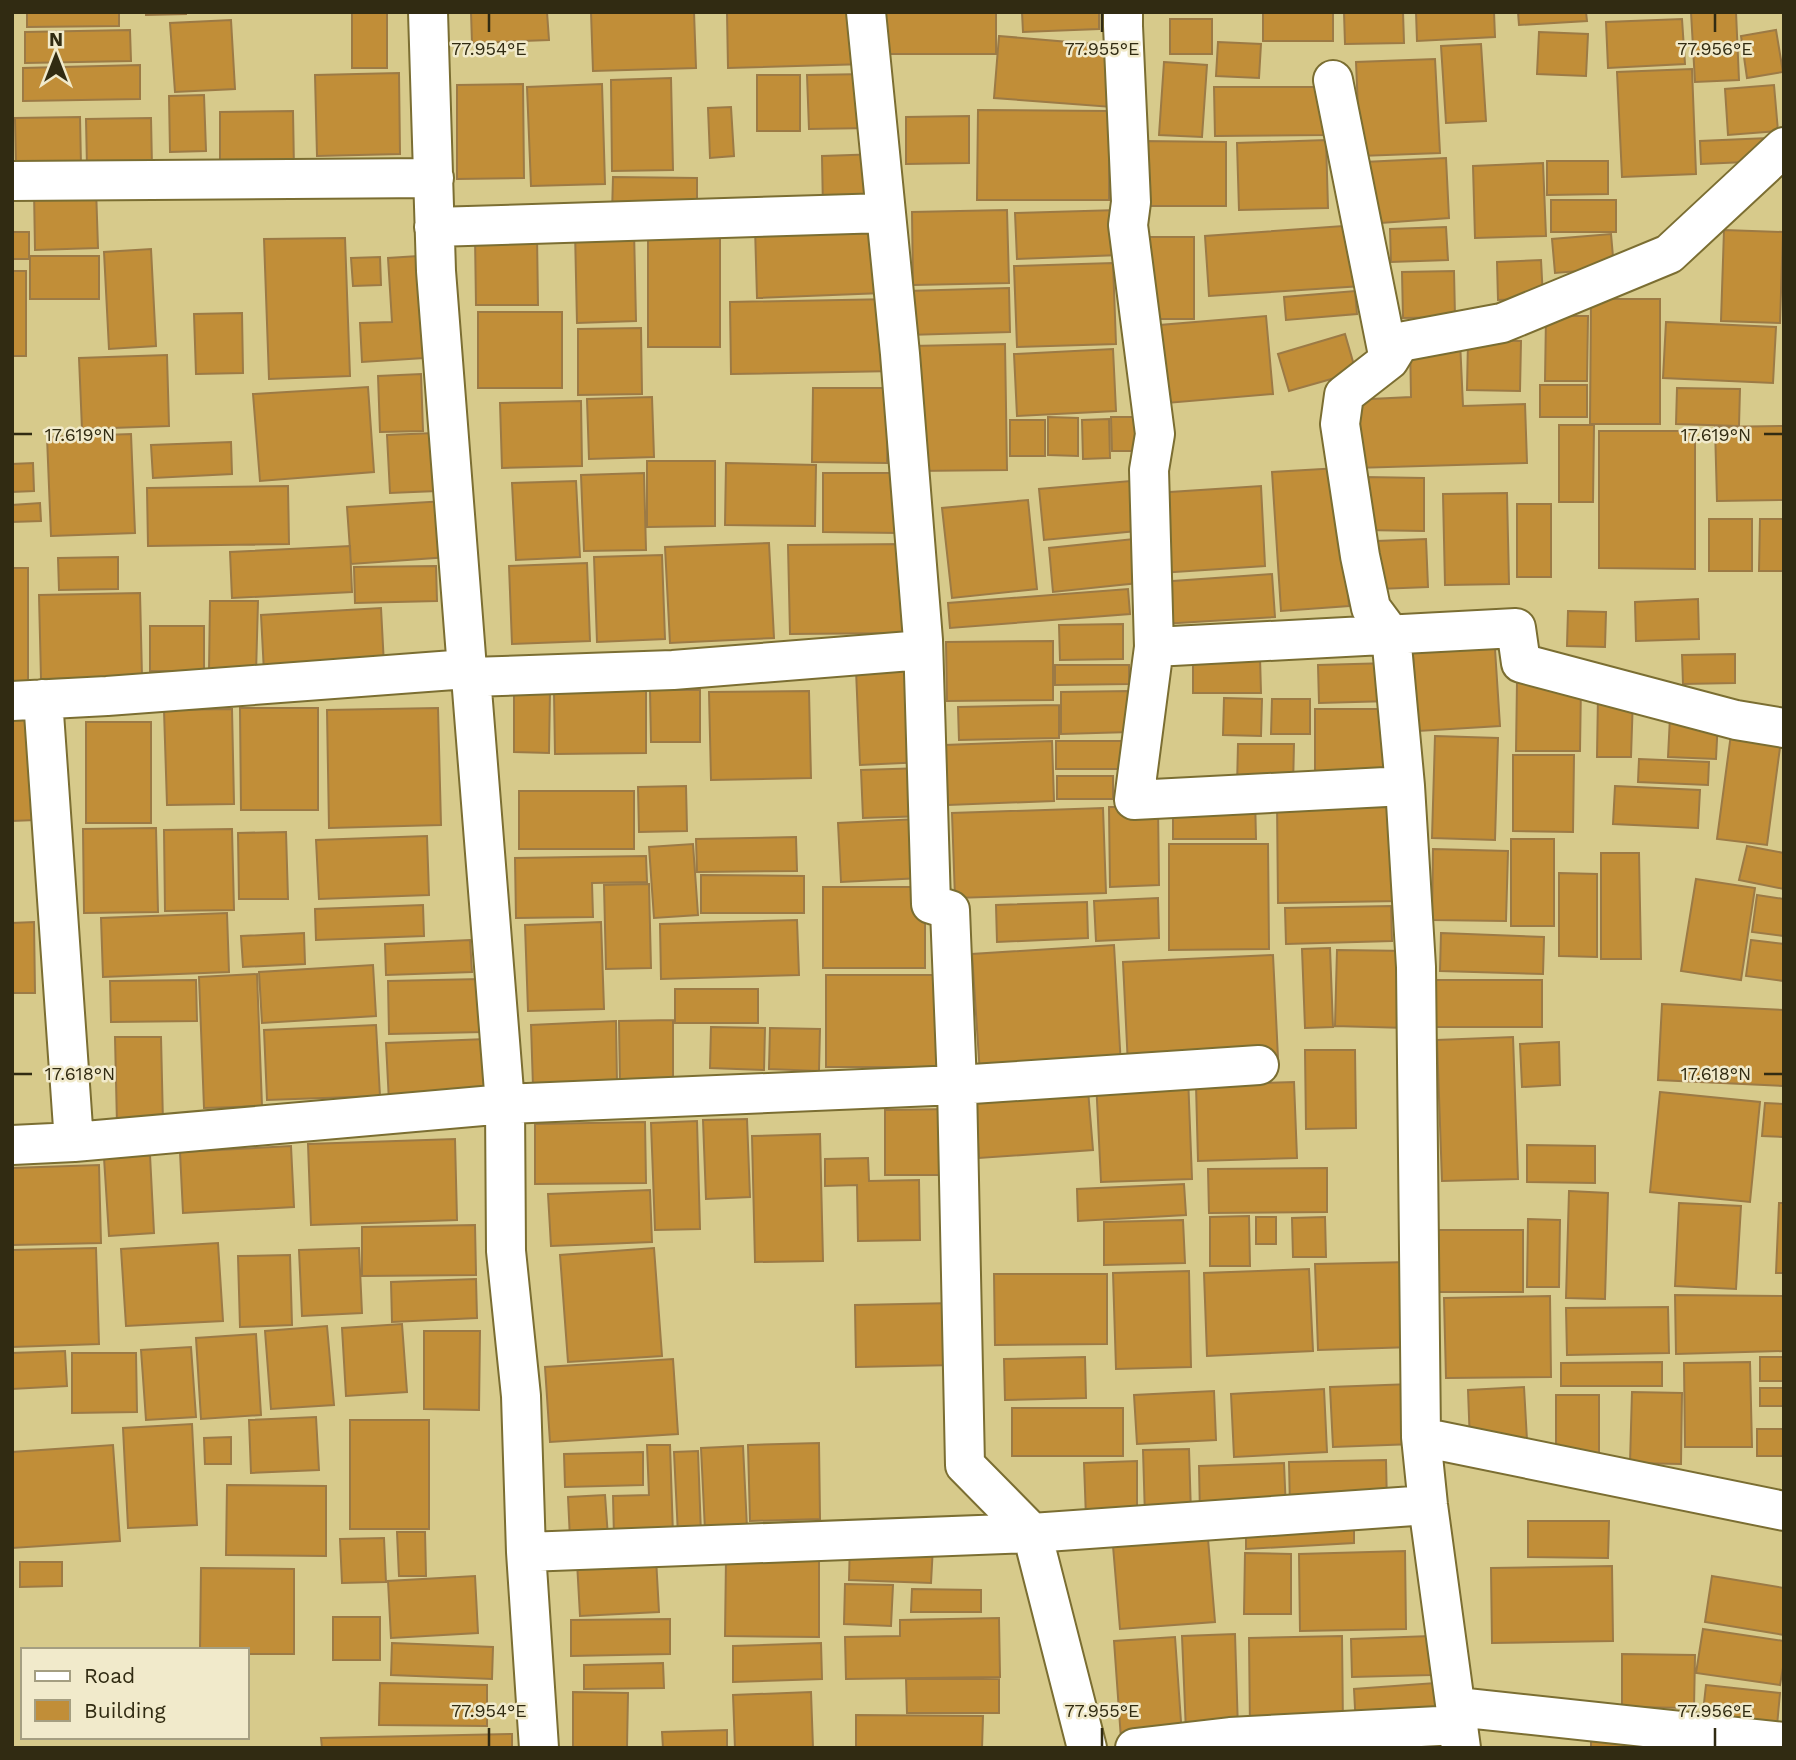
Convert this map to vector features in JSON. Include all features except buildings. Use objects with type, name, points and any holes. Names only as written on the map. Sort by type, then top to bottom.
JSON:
[{"type":"street","points":[[428,12],[436,271],[505,1104],[506,1251],[521,1396],[526,1552],[539,1748]]},
{"type":"street","points":[[866,12],[901,368],[923,650],[931,904],[950,909],[957,1085],[965,1465],[1032,1533],[1087,1748]]},
{"type":"street","points":[[1124,12],[1131,202],[1128,225],[1155,434],[1149,470],[1154,647],[1134,800],[1405,786]]},
{"type":"street","points":[[1333,80],[1389,360]]},
{"type":"street","points":[[1459,1727],[1421,1437],[1416,967],[1405,786],[1391,635],[1371,608],[1360,556],[1340,424],[1344,395],[1389,360],[1400,342],[1502,323],[1669,254],[1784,147]]},
{"type":"street","points":[[12,181],[434,178]]},
{"type":"street","points":[[434,227],[886,213]]},
{"type":"street","points":[[1154,647],[1516,628],[1521,663],[1736,720],[1784,728]]},
{"type":"street","points":[[74,1142],[28,700],[469,673],[673,670],[923,650]]},
{"type":"street","points":[[12,1145],[74,1142],[505,1104],[957,1085],[1259,1065]]},
{"type":"street","points":[[1421,1437],[1784,1511]]},
{"type":"street","points":[[526,1552],[1032,1533],[1428,1505]]},
{"type":"street","points":[[1135,1748],[1230,1737],[1459,1727],[1784,1742]]}]
